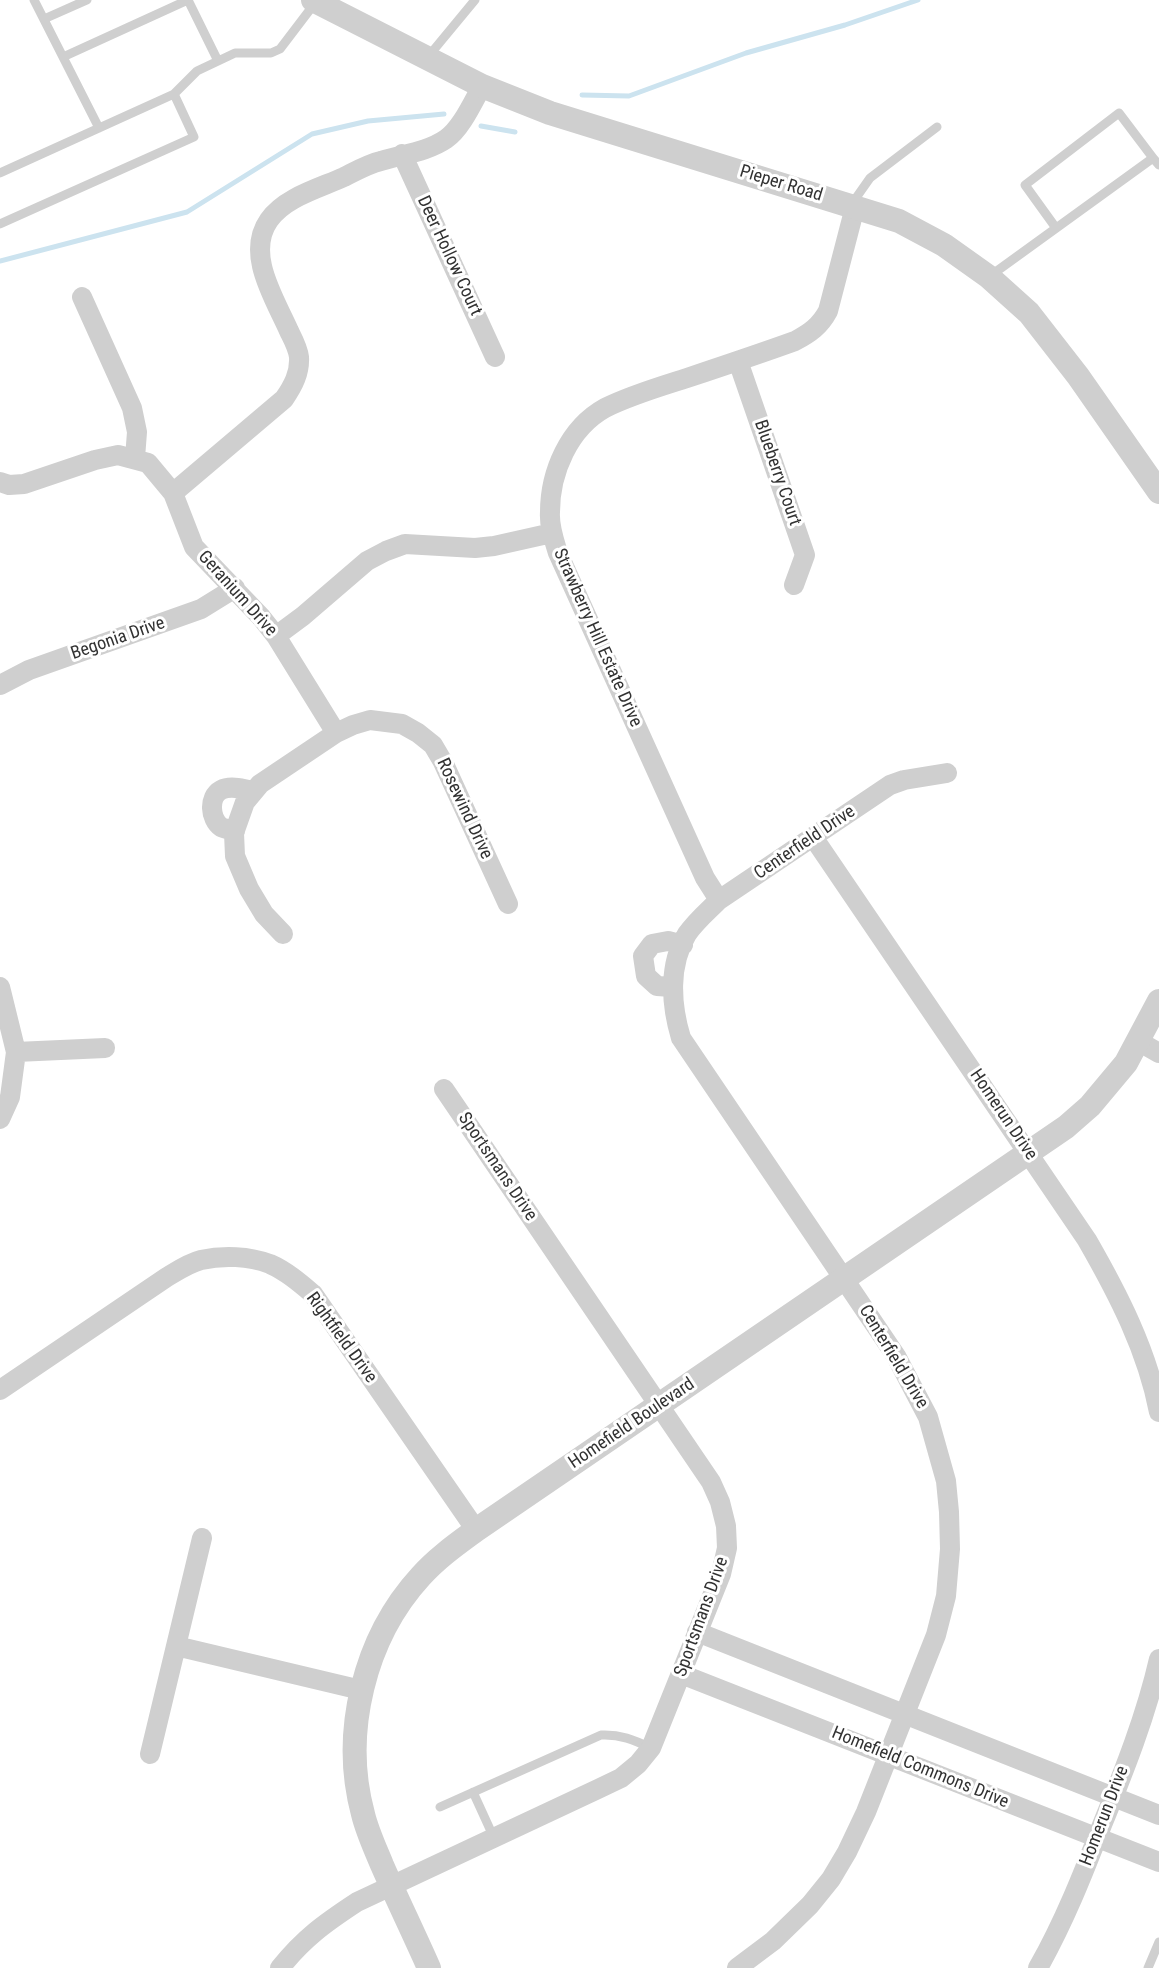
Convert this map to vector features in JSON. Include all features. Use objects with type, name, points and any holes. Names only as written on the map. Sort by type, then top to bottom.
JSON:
[{"type":"street","name":"Pieper Road","points":[[315,1],[482,86],[571,120],[899,221],[944,245],[988,277],[1029,313],[1078,376],[1159,492]]},
{"type":"street","points":[[173,493],[284,399],[293,386],[297,374],[298,356],[264,273],[260,255],[262,235],[269,220],[281,208],[297,198],[378,162],[429,148],[448,137],[466,114],[482,86]]},
{"type":"street","name":"Deer Hollow Court","points":[[402,154],[495,357]]},
{"type":"street","name":"Strawberry Hill Estate Drive","points":[[719,900],[705,878],[568,577],[552,533],[549,513],[556,472],[565,449],[574,435],[590,418],[605,409],[636,395],[810,334],[821,324],[828,311],[853,206]]},
{"type":"street","points":[[0,482],[9,485],[24,484],[95,460],[118,455],[135,458],[137,432],[132,408],[82,297]]},
{"type":"street","name":"Blueberry Court","points":[[738,361],[805,555],[794,585]]},
{"type":"street","name":"Geranium Drive","points":[[135,458],[148,463],[173,493],[194,547],[261,616],[276,636],[336,733]]},
{"type":"street","points":[[276,636],[367,561],[386,551],[405,544],[485,548],[552,533]]},
{"type":"street","name":"Begonia Drive","points":[[0,685],[29,670],[201,609],[235,588]]},
{"type":"street","name":"Rosewind Drive","points":[[249,796],[260,784],[336,733],[370,720],[402,724],[433,745],[508,904]]},
{"type":"street","name":"Centerfield Drive","points":[[737,1968],[773,1941],[810,1905],[831,1879],[866,1812],[936,1635],[946,1596],[950,1549],[949,1512],[946,1481],[928,1417],[896,1356],[681,1038],[675,1017],[672,987],[675,968],[687,935],[700,918],[719,900],[890,785],[904,780],[947,773]]},
{"type":"street","points":[[235,831],[221,826],[213,816],[212,804],[216,794],[223,789],[240,788],[249,796],[235,831],[235,856],[264,914],[282,934]]},
{"type":"street","name":"Homerun Drive","points":[[813,837],[1087,1240],[1128,1318],[1145,1362],[1159,1412]]},
{"type":"street","points":[[672,987],[657,987],[646,976],[644,956],[652,944],[668,941],[683,945]]},
{"type":"street","points":[[0,987],[16,1052],[10,1097],[0,1119]]},
{"type":"street","name":"Homefield Boulevard","points":[[429,1968],[368,1831],[357,1787],[355,1754],[361,1690],[386,1626],[402,1600],[420,1577],[444,1554],[476,1530],[1066,1127],[1090,1106],[1126,1063],[1159,1001]]},
{"type":"street","points":[[1138,1041],[1159,1053]]},
{"type":"street","points":[[16,1052],[105,1047]]},
{"type":"street","name":"Sportsmans Drive","points":[[280,1968],[297,1946],[323,1924],[357,1902],[621,1778],[638,1764],[651,1748],[721,1574],[727,1548],[726,1526],[720,1502],[711,1482],[444,1089]]},
{"type":"street","name":"Rightfield Drive","points":[[0,1390],[167,1276],[184,1267],[199,1260],[220,1258],[244,1257],[259,1260],[272,1265],[313,1294],[476,1530]]},
{"type":"street","points":[[150,1754],[202,1538]]},
{"type":"street","points":[[698,1632],[1159,1815]]},
{"type":"street","points":[[176,1646],[361,1690]]},
{"type":"street","name":"Homerun Drive","points":[[1038,1968],[1061,1926],[1114,1796],[1151,1694],[1159,1659]]},
{"type":"street","name":"Homefield Commons Drive","points":[[681,1674],[1159,1862]]},
{"type":"lane","points":[[34,0],[99,128]]},
{"type":"lane","points":[[44,19],[87,0]]},
{"type":"lane","points":[[63,57],[188,0],[218,61]]},
{"type":"lane","points":[[428,58],[475,0]]},
{"type":"lane","points":[[0,173],[174,94],[197,71],[235,53],[271,53],[280,49],[315,1]]},
{"type":"lane","points":[[0,224],[195,137],[174,94]]},
{"type":"lane","points":[[988,277],[1056,228],[1156,162],[1119,113],[1025,185],[1056,228]]},
{"type":"lane","points":[[853,206],[870,178],[937,127]]},
{"type":"lane","points":[[440,1807],[601,1735],[615,1734],[628,1737],[651,1748]]},
{"type":"lane","points":[[473,1792],[494,1838]]},
{"type":"lane","points":[[1148,1968],[1159,1942]]},
{"type":"waterway","points":[[582,95],[629,96],[746,53],[845,25],[918,0]]},
{"type":"waterway","points":[[0,261],[187,212],[312,134],[368,121],[444,114]]},
{"type":"waterway","points":[[481,126],[515,132]]}]
